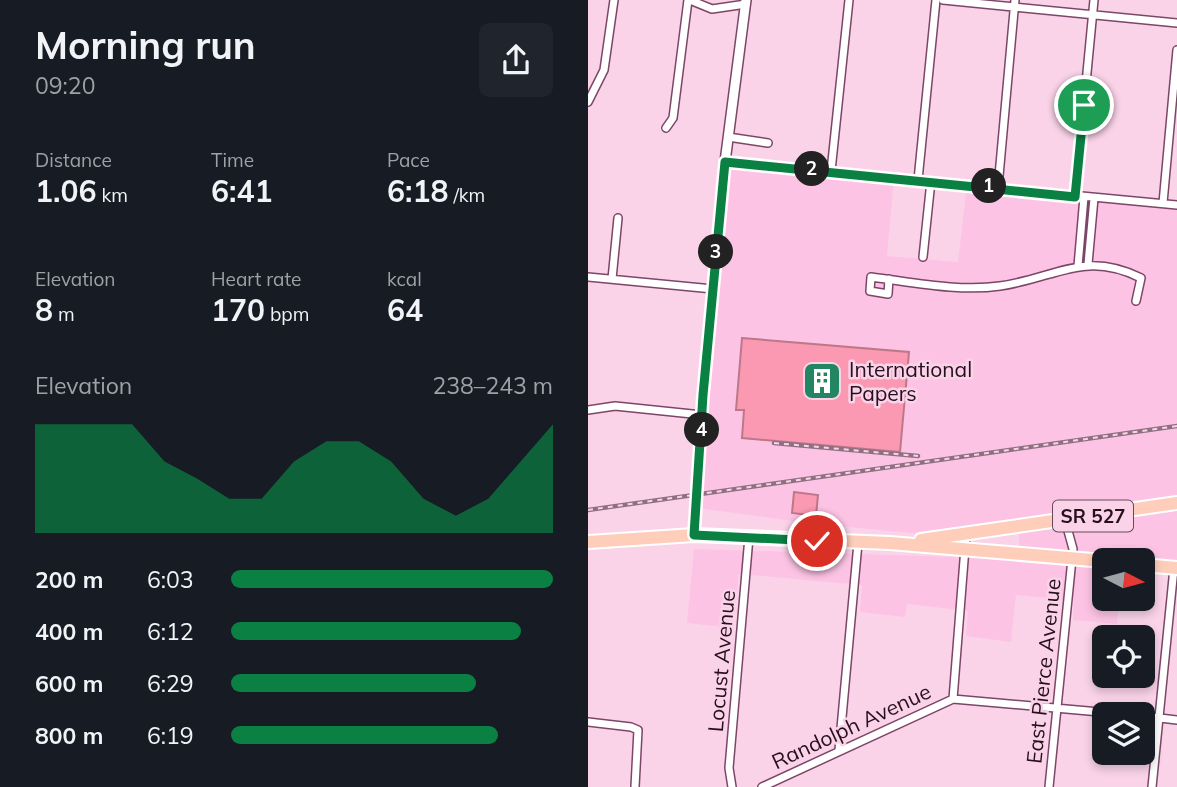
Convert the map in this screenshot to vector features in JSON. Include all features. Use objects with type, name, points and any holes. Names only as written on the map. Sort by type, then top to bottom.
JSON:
[{"type":"main road","name":"SR 527","points":[[890,543],[966,535],[1177,503]]},
{"type":"main road","name":"SR 527","points":[[588,542],[653,535],[694,535],[890,543],[1092,560]]},
{"type":"main road","points":[[1155,566],[1175,568]]},
{"type":"street","points":[[588,102],[604,70],[614,0]]},
{"type":"street","points":[[666,128],[673,118],[689,0],[706,3],[715,9],[746,2]]},
{"type":"street","points":[[731,0],[746,2]]},
{"type":"street","points":[[831,171],[849,0]]},
{"type":"street","points":[[918,180],[936,0]]},
{"type":"street","points":[[943,0],[1015,4],[1177,23]]},
{"type":"street","points":[[1078,266],[1083,211],[1080,197],[1094,0]]},
{"type":"street","points":[[694,535],[725,162],[746,2]]},
{"type":"street","points":[[998,187],[1015,4]]},
{"type":"street","points":[[1163,204],[1177,50]]},
{"type":"street","points":[[728,137],[768,143]]},
{"type":"street","points":[[725,162],[1177,205]]},
{"type":"street","points":[[923,257],[931,181]]},
{"type":"street","points":[[1088,264],[1094,198]]},
{"type":"street","points":[[1083,211],[1093,210]]},
{"type":"street","points":[[612,279],[618,219]]},
{"type":"street","points":[[889,279],[970,288],[1000,286],[1088,264],[1119,267],[1140,278],[1136,301]]},
{"type":"street","points":[[588,277],[713,289]]},
{"type":"street","points":[[588,410],[615,406],[702,415]]},
{"type":"street","name":"East Pierce Avenue","points":[[1049,787],[1073,549],[1065,520]]},
{"type":"street","points":[[953,699],[966,535]]},
{"type":"street","name":"Locust Avenue","points":[[732,787],[729,768],[749,537]]},
{"type":"street","points":[[839,750],[858,543]]},
{"type":"street","points":[[1152,787],[1175,568]]},
{"type":"street","name":"Randolph Avenue","points":[[762,787],[953,699],[1092,711]]},
{"type":"street","points":[[1155,718],[1177,720]]},
{"type":"street","points":[[588,722],[638,730],[635,787]]},
{"type":"shaded area","points":[[730,162],[894,178],[887,256],[958,262],[967,185],[1177,205],[1177,569],[1155,563],[1155,548],[1092,548],[1092,611],[1118,611],[1117,624],[1073,620],[1074,601],[1016,595],[1011,642],[966,636],[968,611],[907,604],[905,617],[860,612],[862,585],[739,574],[733,628],[687,623],[694,549],[1019,559],[1019,519],[913,533],[815,524],[697,508]]},
{"type":"building","name":"International Papers","points":[[742,338],[909,352],[900,452],[742,438],[744,410],[736,410]]},
{"type":"building","points":[[794,492],[818,495],[816,516],[792,513]]},
{"type":"railway","points":[[588,510],[1177,426]]},
{"type":"railway","points":[[774,443],[918,456]]},
{"type":"place","name":"International Papers","points":[[822,381]]},
{"type":"route","points":[[817,541],[694,535],[701,463],[703,395],[725,162],[980,185],[1075,197],[1084,105]]}]
